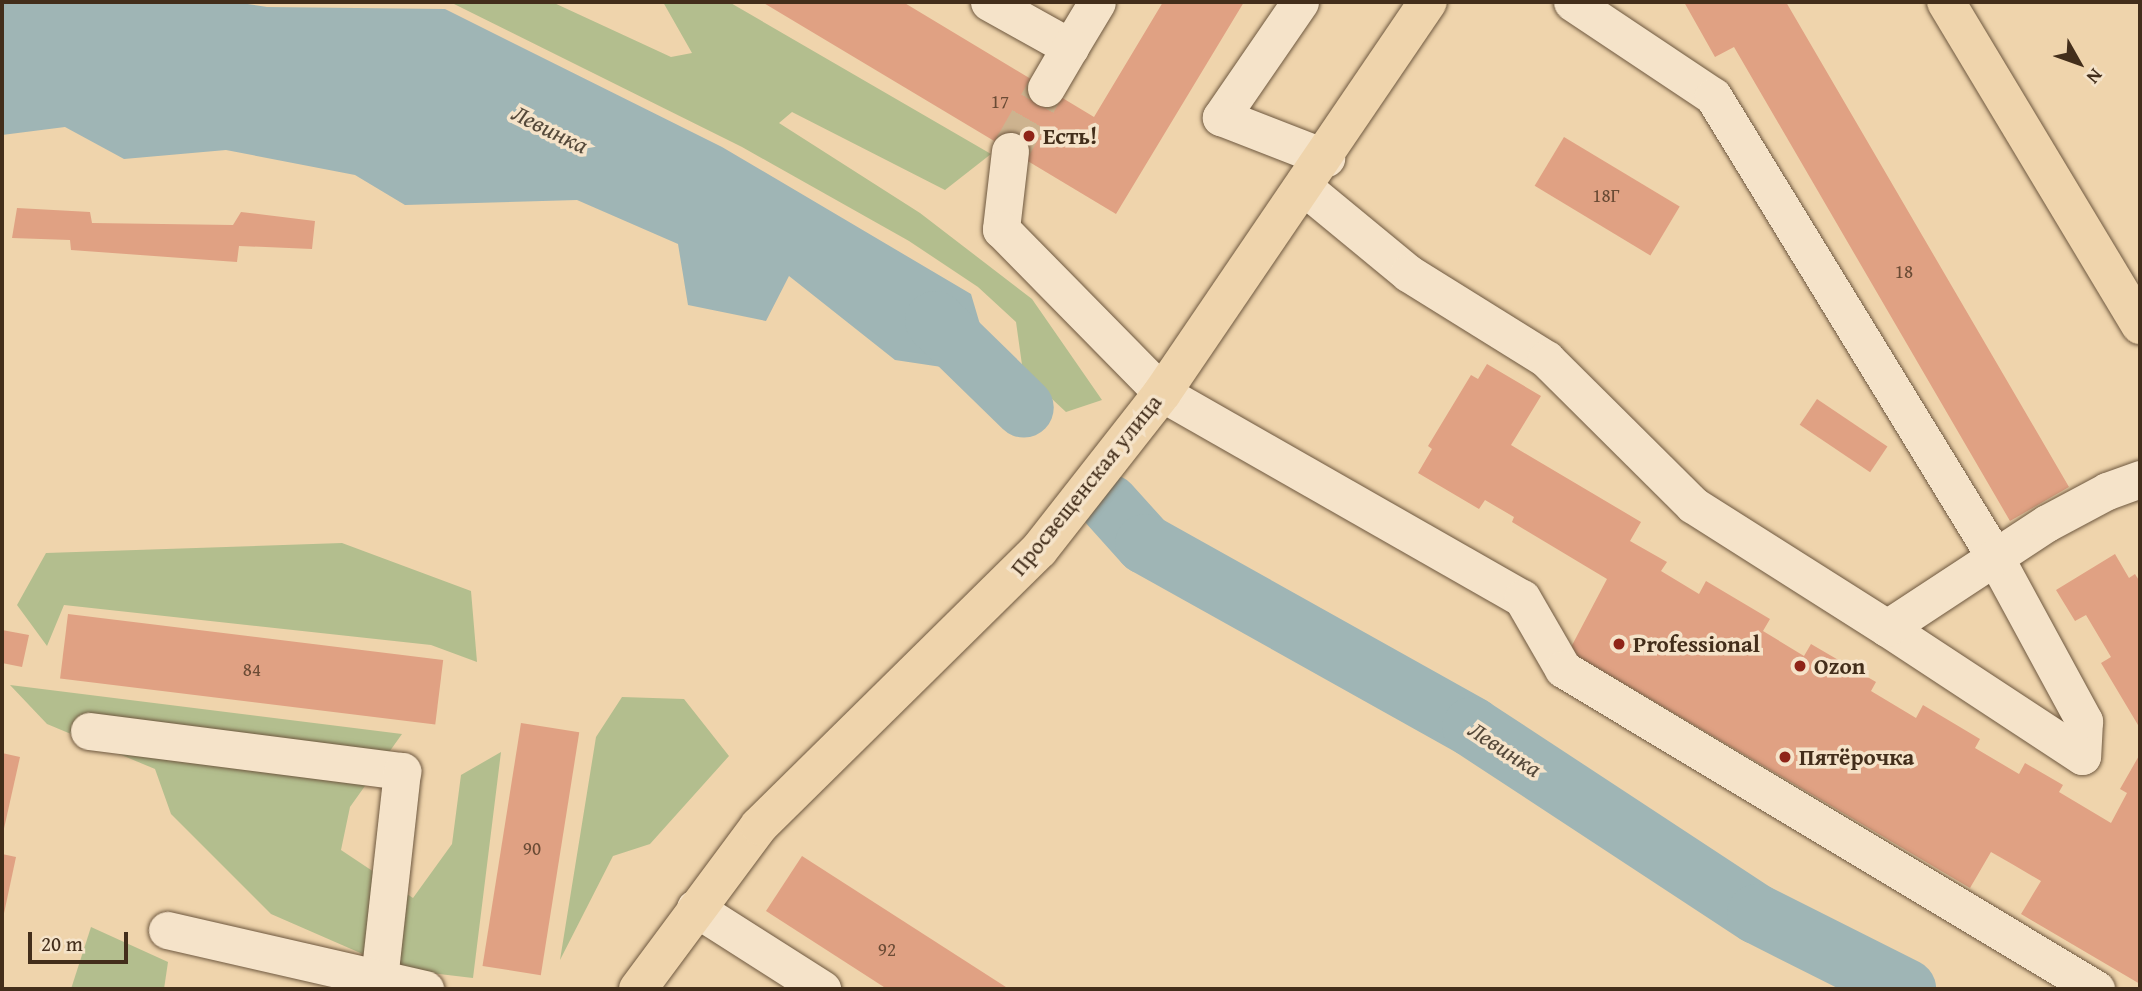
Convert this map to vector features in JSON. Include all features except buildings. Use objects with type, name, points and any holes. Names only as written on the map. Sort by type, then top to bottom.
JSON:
[{"type":"main road","name":"Просвещенская улица","points":[[638,989],[695,908],[759,826],[1040,550],[1162,393],[1315,173],[1428,2]]},
{"type":"main road","points":[[1946,2],[2140,325]]},
{"type":"lane","points":[[989,2],[1070,47]]},
{"type":"lane","points":[[1046,88],[1097,2]]},
{"type":"lane","points":[[1300,2],[1221,117],[1315,173],[1408,273],[1546,359],[1693,505],[2082,755],[2084,720],[1995,557],[1713,96],[1572,2]]},
{"type":"lane","points":[[1010,151],[1001,229],[1162,393],[1522,598],[1563,670],[2096,989]]},
{"type":"lane","points":[[1887,628],[1995,557],[2106,491],[2140,479]]},
{"type":"lane","points":[[89,731],[402,772],[379,979]]},
{"type":"lane","points":[[695,908],[822,989]]},
{"type":"lane","points":[[167,930],[425,989]]},
{"type":"green space","points":[[438,2],[552,2],[671,57],[692,53],[663,2],[729,2],[991,154],[945,190],[792,112],[779,123],[920,213],[1032,299],[1102,400],[1066,412],[1023,372],[1016,322],[978,287],[909,241],[742,147],[452,3]]},
{"type":"green space","points":[[342,543],[471,591],[477,662],[431,645],[64,605],[47,646],[17,605],[46,553]]},
{"type":"green space","points":[[10,685],[402,734],[350,807],[341,850],[413,898],[452,844],[461,775],[501,752],[473,978],[397,969],[271,914],[171,814],[155,769],[47,724]]},
{"type":"green space","points":[[622,697],[684,699],[729,756],[650,844],[613,856],[560,960],[596,737]]},
{"type":"green space","points":[[91,927],[168,962],[164,989],[71,989]]},
{"type":"water","points":[[2,2],[234,2],[267,7],[445,9],[722,147],[971,294],[995,375],[895,360],[789,276],[766,321],[688,305],[678,244],[577,200],[405,205],[355,175],[226,150],[124,159],[65,127],[2,135]]},
{"type":"waterway","name":"Левинка","points":[[935,321],[1024,408]]},
{"type":"waterway","name":"Левинка","points":[[1109,504],[1145,544],[1472,727],[1757,914],[1906,989]]},
{"type":"tunnel","points":[[1010,151],[1046,88]]},
{"type":"place","name":"Есть!","points":[[1029,136]]},
{"type":"place","name":"Professional","points":[[1619,644]]},
{"type":"place","name":"Ozon","points":[[1800,666]]},
{"type":"place","name":"Пятёрочка","points":[[1785,757]]}]
